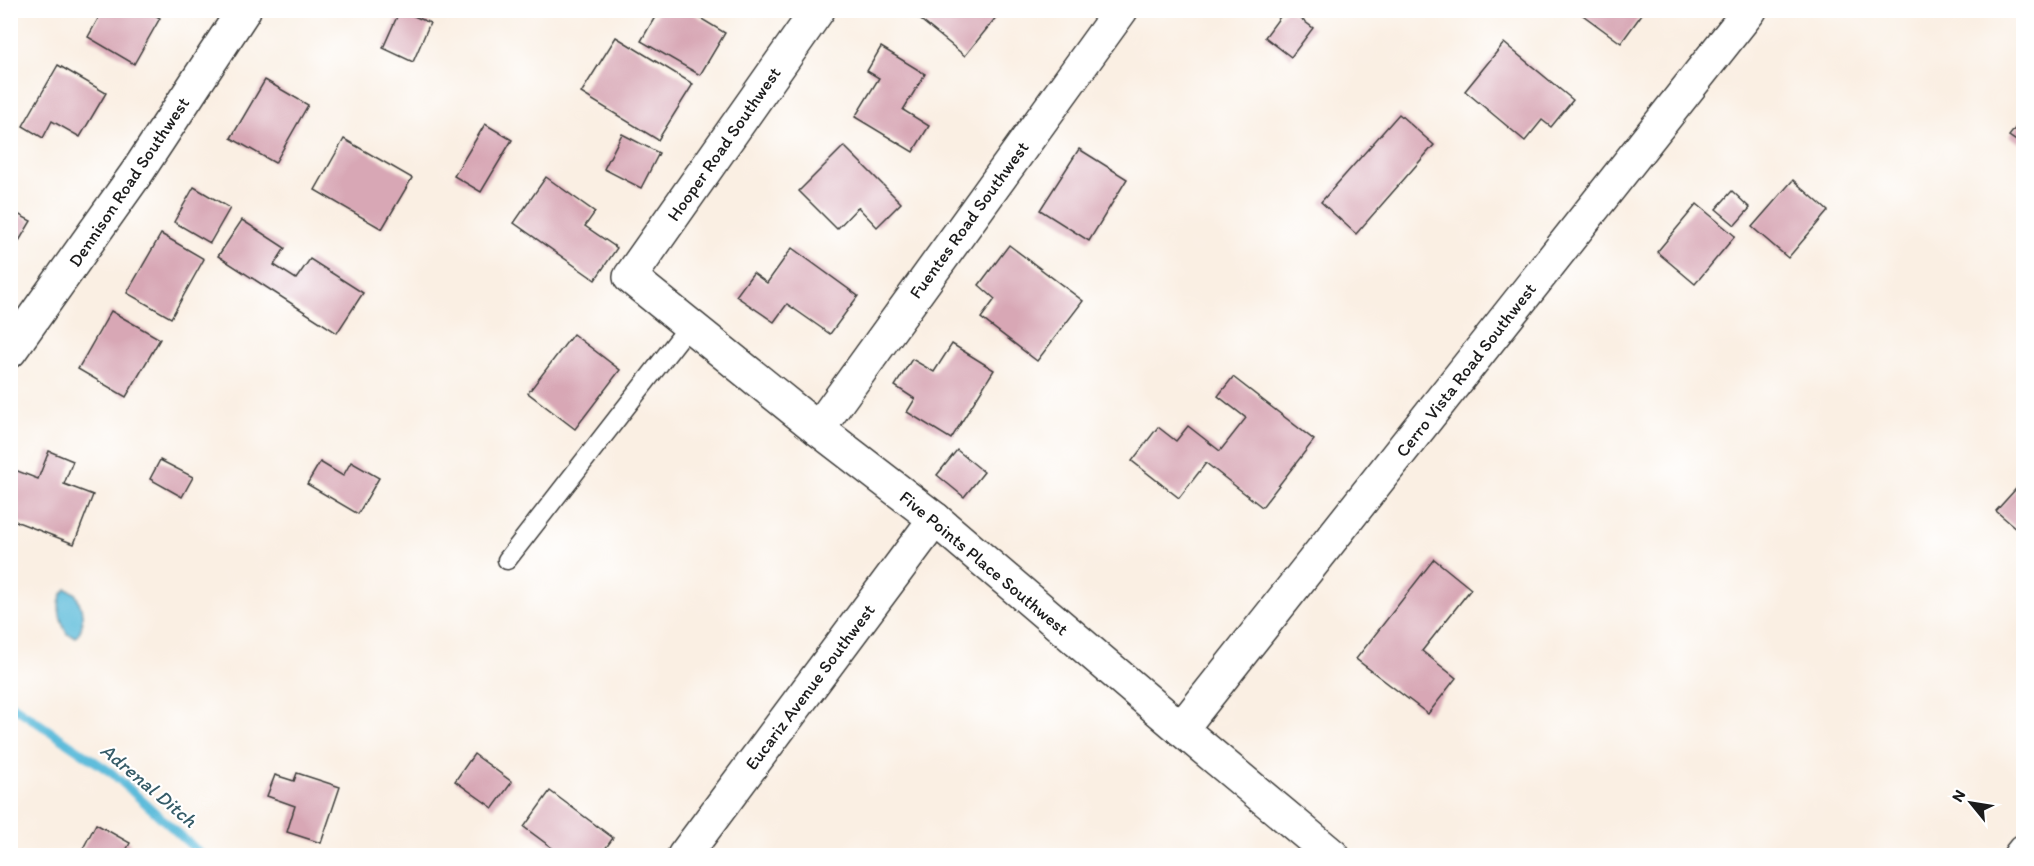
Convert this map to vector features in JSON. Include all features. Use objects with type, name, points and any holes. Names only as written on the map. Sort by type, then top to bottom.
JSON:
[{"type":"street","name":"Dennison Road Southwest","points":[[10,351],[138,171],[244,10]]},
{"type":"street","name":"Hooper Road Southwest","points":[[630,277],[818,10]]},
{"type":"street","name":"Fuentes Road Southwest","points":[[818,429],[1121,10]]},
{"type":"street","name":"Cerro Vista Road Southwest","points":[[1181,729],[1750,10]]},
{"type":"street","name":"Five Points Place Southwest","points":[[630,277],[818,429],[935,519],[1333,855]]},
{"type":"street","name":"Eucariz Avenue Southwest","points":[[684,855],[935,519]]},
{"type":"street","points":[[2020,855],[2024,851]]},
{"type":"lane","points":[[507,560],[689,326]]},
{"type":"water","points":[[66,589],[75,593],[80,604],[82,621],[76,637],[67,634],[60,617],[60,599]]},
{"type":"building","points":[[103,10],[146,10],[160,18],[134,64],[88,37]]},
{"type":"building","points":[[400,10],[430,23],[413,62],[383,48]]},
{"type":"building","points":[[659,10],[687,10],[725,33],[700,75],[641,41]]},
{"type":"building","points":[[920,10],[991,10],[997,16],[965,56],[916,16]]},
{"type":"building","points":[[1285,10],[1289,10],[1313,28],[1291,57],[1265,37]]},
{"type":"building","points":[[1576,10],[1638,10],[1642,14],[1621,43]]},
{"type":"building","points":[[616,37],[693,84],[658,140],[581,93]]},
{"type":"building","points":[[1504,43],[1573,100],[1551,127],[1542,120],[1525,141],[1465,91]]},
{"type":"building","points":[[881,47],[925,74],[903,110],[929,126],[913,152],[855,117],[879,78],[867,71]]},
{"type":"building","points":[[58,65],[106,93],[80,137],[52,121],[43,138],[23,126]]},
{"type":"building","points":[[265,80],[308,105],[275,163],[231,138]]},
{"type":"building","points":[[1399,114],[1434,145],[1356,234],[1321,202]]},
{"type":"building","points":[[2024,117],[2024,146],[2009,136]]},
{"type":"building","points":[[485,124],[512,140],[481,192],[454,176]]},
{"type":"building","points":[[622,134],[659,153],[641,188],[604,169]]},
{"type":"building","points":[[344,139],[412,178],[382,229],[315,190]]},
{"type":"building","points":[[844,146],[901,203],[877,227],[858,207],[837,229],[799,191]]},
{"type":"building","points":[[1079,149],[1127,179],[1089,241],[1040,210]]},
{"type":"building","points":[[546,177],[595,212],[585,226],[617,248],[595,280],[514,223]]},
{"type":"building","points":[[1793,180],[1828,211],[1788,258],[1752,227]]},
{"type":"building","points":[[194,187],[230,208],[210,243],[174,222]]},
{"type":"building","points":[[1732,191],[1750,208],[1735,225],[1716,209]]},
{"type":"building","points":[[1697,204],[1735,236],[1695,284],[1657,252]]},
{"type":"building","points":[[10,210],[31,221],[10,256]]},
{"type":"building","points":[[242,220],[285,248],[274,265],[296,279],[310,259],[363,293],[337,333],[218,256]]},
{"type":"building","points":[[161,234],[204,259],[171,318],[127,293]]},
{"type":"building","points":[[1009,245],[1083,301],[1037,361],[981,318],[995,299],[979,285]]},
{"type":"building","points":[[792,248],[858,296],[830,334],[787,304],[774,322],[736,296],[753,273],[767,283]]},
{"type":"building","points":[[111,311],[160,339],[126,397],[78,369]]},
{"type":"building","points":[[573,334],[620,370],[575,429],[528,393]]},
{"type":"building","points":[[952,344],[994,370],[951,439],[907,412],[915,399],[895,386],[912,359],[934,372]]},
{"type":"building","points":[[1233,377],[1314,440],[1262,507],[1206,463],[1179,498],[1132,461],[1158,427],[1176,441],[1188,426],[1220,451],[1246,418],[1218,396]]},
{"type":"building","points":[[957,450],[984,472],[964,497],[937,475]]},
{"type":"building","points":[[49,451],[73,461],[64,484],[93,495],[74,544],[10,519],[10,468],[38,479]]},
{"type":"building","points":[[160,460],[193,477],[182,497],[150,479]]},
{"type":"building","points":[[320,462],[343,476],[351,462],[379,478],[358,514],[307,484]]},
{"type":"building","points":[[2024,480],[2024,535],[1996,511]]},
{"type":"building","points":[[1434,559],[1471,589],[1422,651],[1456,678],[1428,714],[1356,659]]},
{"type":"building","points":[[474,754],[512,782],[493,808],[455,781]]},
{"type":"building","points":[[297,773],[340,787],[321,843],[287,832],[295,806],[267,796],[275,775],[294,781]]},
{"type":"building","points":[[550,791],[613,838],[600,856],[563,856],[524,827]]},
{"type":"building","points":[[96,824],[130,843],[123,856],[79,856]]},
{"type":"waterway","name":"Adrenal Ditch","points":[[10,704],[112,773],[203,856]]}]
